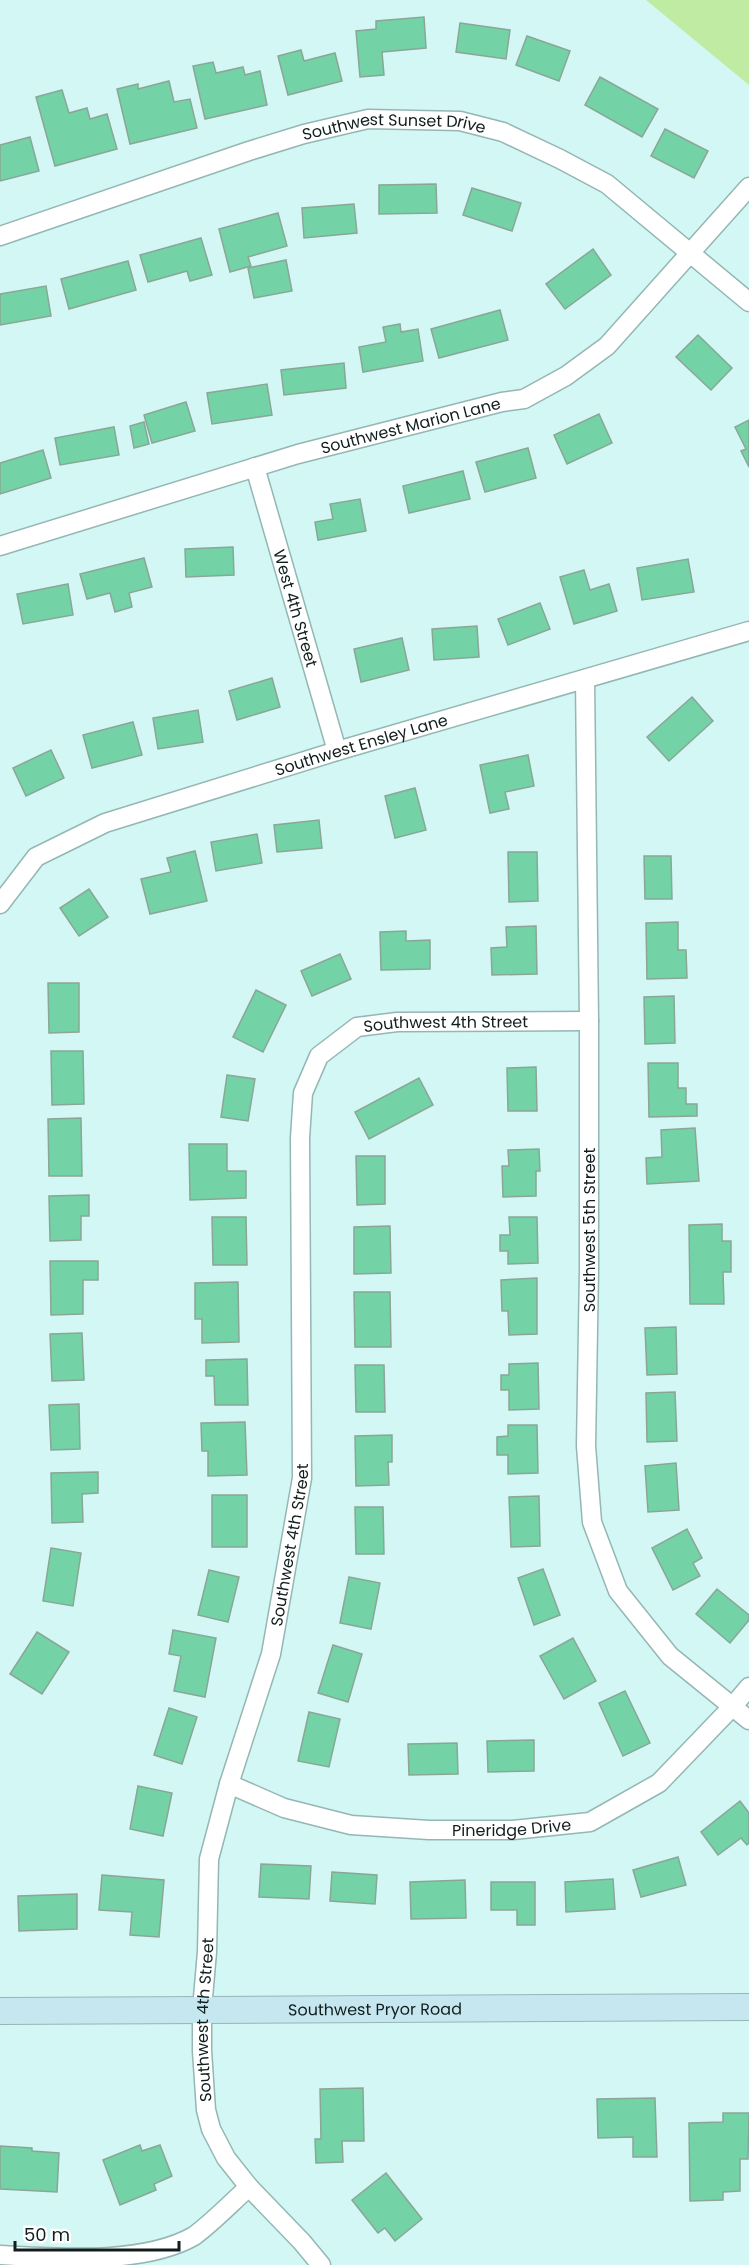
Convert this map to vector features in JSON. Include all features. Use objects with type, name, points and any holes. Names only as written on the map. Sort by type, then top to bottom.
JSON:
[{"type":"main road","name":"Southwest Pryor Road","points":[[0,2011],[749,2007]]},
{"type":"street","name":"Southwest Sunset Drive","points":[[0,236],[304,134],[368,119],[460,121],[503,132],[607,184],[749,302]]},
{"type":"street","name":"Southwest Marion Lane","points":[[0,546],[255,467],[490,404],[525,399],[566,376],[607,346],[749,187]]},
{"type":"street","name":"West 4th Street","points":[[255,467],[337,752]]},
{"type":"street","name":"Southwest Ensley Lane","points":[[0,904],[36,857],[105,823],[749,631]]},
{"type":"street","name":"Southwest 5th Street","points":[[585,679],[589,1021],[586,1446],[592,1522],[618,1591],[670,1656],[749,1720]]},
{"type":"street","name":"Southwest 4th Street","points":[[321,2265],[249,2187],[226,2158],[211,2129],[206,2110],[203,2080],[202,2009],[207,1952],[209,1859],[229,1784],[271,1654],[303,1478],[300,1138],[303,1093],[319,1056],[357,1027],[398,1022],[589,1021]]},
{"type":"street","name":"Pineridge Drive","points":[[229,1784],[284,1808],[351,1825],[429,1830],[513,1830],[590,1822],[659,1783],[732,1707],[749,1686]]},
{"type":"street","points":[[0,2255],[101,2260],[147,2256],[171,2248],[194,2236],[249,2187]]},
{"type":"green space","points":[[646,0],[749,0],[749,85]]},
{"type":"building","points":[[424,17],[426,48],[382,52],[384,75],[360,77],[356,31],[376,29],[376,21]]},
{"type":"building","points":[[460,23],[510,30],[506,59],[456,52]]},
{"type":"building","points":[[527,36],[570,51],[559,81],[516,65]]},
{"type":"building","points":[[301,50],[304,61],[335,53],[342,81],[288,95],[278,56]]},
{"type":"building","points":[[213,62],[216,73],[243,67],[245,75],[260,71],[267,105],[205,119],[193,66]]},
{"type":"building","points":[[600,77],[658,109],[642,137],[585,105]]},
{"type":"building","points":[[169,81],[174,102],[190,99],[197,128],[130,144],[117,89],[138,84],[138,89]]},
{"type":"building","points":[[62,90],[69,113],[87,108],[90,119],[107,114],[117,149],[55,166],[36,97]]},
{"type":"building","points":[[665,129],[708,151],[694,178],[651,156]]},
{"type":"building","points":[[30,137],[39,171],[0,181],[0,145]]},
{"type":"building","points":[[436,184],[437,213],[379,214],[379,185]]},
{"type":"building","points":[[472,188],[521,203],[512,231],[463,215]]},
{"type":"building","points":[[354,204],[357,233],[304,238],[302,208]]},
{"type":"building","points":[[278,213],[287,246],[248,257],[251,266],[230,272],[219,229]]},
{"type":"building","points":[[201,238],[212,275],[190,281],[187,271],[148,282],[140,255]]},
{"type":"building","points":[[593,249],[611,275],[565,309],[546,284]]},
{"type":"building","points":[[286,260],[292,291],[254,298],[248,268]]},
{"type":"building","points":[[128,261],[136,290],[69,309],[61,279]]},
{"type":"building","points":[[46,286],[51,316],[0,325],[0,294]]},
{"type":"building","points":[[500,310],[508,340],[439,358],[431,329]]},
{"type":"building","points":[[400,324],[401,332],[418,329],[423,361],[363,372],[359,347],[386,342],[383,327]]},
{"type":"building","points":[[698,335],[732,368],[711,390],[676,357]]},
{"type":"building","points":[[344,363],[346,388],[284,395],[281,370]]},
{"type":"building","points":[[267,384],[272,415],[212,424],[207,393]]},
{"type":"building","points":[[186,402],[195,431],[152,443],[144,415]]},
{"type":"building","points":[[599,414],[612,443],[567,464],[554,435]]},
{"type":"building","points":[[749,420],[749,467],[741,451],[746,449],[735,427]]},
{"type":"building","points":[[144,422],[149,444],[134,448],[130,426]]},
{"type":"building","points":[[114,427],[119,455],[60,465],[55,438]]},
{"type":"building","points":[[528,448],[536,478],[485,492],[476,462]]},
{"type":"building","points":[[43,450],[51,478],[0,494],[0,463]]},
{"type":"building","points":[[463,471],[470,499],[409,513],[403,486]]},
{"type":"building","points":[[360,499],[366,531],[318,540],[315,522],[333,519],[330,504]]},
{"type":"building","points":[[233,547],[234,575],[186,577],[185,549]]},
{"type":"building","points":[[144,558],[152,587],[129,593],[132,607],[115,612],[110,593],[87,599],[80,574]]},
{"type":"building","points":[[688,559],[694,592],[642,600],[637,568]]},
{"type":"building","points":[[584,570],[590,590],[609,584],[617,611],[574,624],[560,577]]},
{"type":"building","points":[[68,584],[73,615],[23,624],[17,594]]},
{"type":"building","points":[[540,603],[550,629],[508,645],[498,619]]},
{"type":"building","points":[[477,626],[479,657],[434,660],[432,629]]},
{"type":"building","points":[[402,638],[409,670],[361,682],[354,649]]},
{"type":"building","points":[[272,678],[280,707],[237,720],[229,691]]},
{"type":"building","points":[[692,697],[713,721],[669,761],[647,737]]},
{"type":"building","points":[[198,710],[203,742],[158,749],[153,718]]},
{"type":"building","points":[[133,722],[142,755],[92,768],[83,735]]},
{"type":"building","points":[[51,750],[64,778],[26,796],[13,768]]},
{"type":"building","points":[[528,755],[534,786],[505,792],[509,809],[490,813],[480,765]]},
{"type":"building","points":[[415,788],[426,830],[395,838],[385,796]]},
{"type":"building","points":[[319,820],[322,848],[277,852],[274,825]]},
{"type":"building","points":[[257,834],[262,863],[216,871],[211,842]]},
{"type":"building","points":[[195,851],[207,901],[150,914],[141,879],[171,872],[167,858]]},
{"type":"building","points":[[508,852],[537,852],[538,901],[509,902]]},
{"type":"building","points":[[644,856],[671,856],[672,899],[645,899]]},
{"type":"building","points":[[89,889],[108,917],[79,936],[60,908]]},
{"type":"building","points":[[678,922],[678,950],[686,950],[687,978],[647,979],[646,923]]},
{"type":"building","points":[[536,926],[537,974],[492,975],[491,948],[507,947],[506,927]]},
{"type":"building","points":[[406,931],[406,941],[430,940],[430,969],[381,970],[380,932]]},
{"type":"building","points":[[340,954],[351,979],[312,996],[301,971]]},
{"type":"building","points":[[48,983],[79,983],[79,1032],[49,1033]]},
{"type":"building","points":[[256,990],[286,1005],[263,1052],[233,1037]]},
{"type":"building","points":[[674,996],[675,1043],[645,1044],[644,997]]},
{"type":"building","points":[[51,1051],[83,1051],[84,1104],[52,1105]]},
{"type":"building","points":[[648,1063],[678,1063],[678,1088],[686,1088],[686,1104],[697,1104],[697,1116],[649,1117]]},
{"type":"building","points":[[536,1067],[537,1111],[508,1111],[507,1068]]},
{"type":"building","points":[[227,1075],[255,1079],[248,1121],[221,1117]]},
{"type":"building","points":[[419,1078],[433,1105],[369,1139],[355,1112]]},
{"type":"building","points":[[81,1118],[82,1176],[49,1176],[48,1119]]},
{"type":"building","points":[[695,1128],[699,1181],[647,1184],[646,1158],[662,1157],[661,1130]]},
{"type":"building","points":[[189,1144],[227,1144],[227,1171],[246,1171],[246,1198],[190,1200]]},
{"type":"building","points":[[539,1149],[540,1171],[536,1171],[536,1196],[503,1197],[502,1166],[509,1166],[508,1150]]},
{"type":"building","points":[[356,1156],[385,1156],[385,1204],[357,1205]]},
{"type":"building","points":[[89,1195],[89,1216],[81,1216],[81,1240],[50,1241],[49,1196]]},
{"type":"building","points":[[212,1217],[246,1217],[247,1265],[213,1265]]},
{"type":"building","points":[[509,1217],[537,1217],[538,1263],[508,1264],[508,1251],[500,1251],[500,1235],[510,1235]]},
{"type":"building","points":[[722,1224],[722,1241],[731,1241],[731,1272],[723,1272],[724,1304],[690,1304],[689,1225]]},
{"type":"building","points":[[390,1226],[391,1273],[354,1274],[354,1227]]},
{"type":"building","points":[[50,1261],[98,1261],[98,1280],[83,1280],[83,1314],[51,1315]]},
{"type":"building","points":[[537,1278],[537,1334],[509,1335],[508,1311],[502,1311],[501,1280]]},
{"type":"building","points":[[238,1282],[239,1342],[202,1343],[202,1319],[195,1319],[195,1283]]},
{"type":"building","points":[[354,1292],[390,1292],[391,1347],[355,1347]]},
{"type":"building","points":[[676,1327],[677,1374],[647,1375],[645,1328]]},
{"type":"building","points":[[82,1333],[84,1380],[52,1381],[50,1334]]},
{"type":"building","points":[[247,1359],[248,1405],[215,1405],[214,1376],[206,1376],[206,1360]]},
{"type":"building","points":[[538,1363],[539,1409],[509,1410],[509,1390],[501,1390],[501,1375],[509,1375],[509,1364]]},
{"type":"building","points":[[355,1365],[384,1365],[385,1412],[356,1412]]},
{"type":"building","points":[[675,1392],[677,1441],[647,1442],[646,1393]]},
{"type":"building","points":[[79,1404],[80,1449],[51,1450],[49,1405]]},
{"type":"building","points":[[245,1422],[247,1475],[208,1476],[208,1451],[202,1451],[201,1423]]},
{"type":"building","points":[[508,1425],[537,1425],[538,1473],[508,1474],[508,1455],[497,1455],[497,1437],[508,1436]]},
{"type":"building","points":[[392,1435],[392,1462],[388,1462],[389,1485],[356,1486],[355,1436]]},
{"type":"building","points":[[676,1463],[679,1510],[648,1512],[645,1466]]},
{"type":"building","points":[[98,1472],[98,1493],[82,1494],[83,1522],[52,1523],[51,1473]]},
{"type":"building","points":[[212,1495],[247,1495],[247,1547],[212,1547]]},
{"type":"building","points":[[539,1496],[540,1546],[511,1547],[509,1497]]},
{"type":"building","points":[[355,1507],[383,1507],[384,1554],[356,1554]]},
{"type":"building","points":[[687,1529],[702,1558],[693,1563],[700,1576],[673,1590],[652,1548]]},
{"type":"building","points":[[51,1548],[81,1553],[73,1606],[43,1601]]},
{"type":"building","points":[[543,1569],[560,1615],[534,1625],[518,1578]]},
{"type":"building","points":[[209,1570],[239,1577],[228,1622],[198,1615]]},
{"type":"building","points":[[349,1577],[380,1583],[371,1629],[340,1623]]},
{"type":"building","points":[[717,1589],[749,1615],[749,1620],[730,1643],[696,1614]]},
{"type":"building","points":[[173,1630],[216,1638],[205,1697],[174,1691],[181,1656],[169,1654]]},
{"type":"building","points":[[37,1632],[69,1652],[42,1694],[10,1674]]},
{"type":"building","points":[[573,1638],[596,1681],[564,1699],[540,1656]]},
{"type":"building","points":[[333,1645],[362,1654],[348,1702],[318,1693]]},
{"type":"building","points":[[625,1691],[650,1743],[623,1756],[599,1703]]},
{"type":"building","points":[[169,1708],[197,1717],[182,1764],[154,1755]]},
{"type":"building","points":[[309,1712],[340,1719],[329,1767],[298,1761]]},
{"type":"building","points":[[534,1740],[534,1771],[488,1772],[487,1741]]},
{"type":"building","points":[[457,1743],[458,1774],[409,1775],[408,1744]]},
{"type":"building","points":[[138,1786],[172,1793],[163,1836],[130,1829]]},
{"type":"building","points":[[740,1801],[749,1813],[749,1843],[747,1845],[741,1838],[718,1855],[701,1832]]},
{"type":"building","points":[[678,1857],[686,1885],[641,1897],[633,1870]]},
{"type":"building","points":[[261,1864],[311,1866],[309,1899],[259,1897]]},
{"type":"building","points":[[332,1872],[377,1875],[375,1904],[330,1901]]},
{"type":"building","points":[[102,1875],[164,1880],[159,1937],[130,1935],[132,1912],[99,1910]]},
{"type":"building","points":[[613,1879],[615,1909],[566,1912],[565,1882]]},
{"type":"building","points":[[465,1880],[466,1918],[411,1919],[410,1882]]},
{"type":"building","points":[[491,1882],[535,1882],[535,1925],[517,1925],[517,1910],[491,1910]]},
{"type":"building","points":[[77,1894],[77,1929],[19,1931],[18,1896]]},
{"type":"building","points":[[363,2088],[364,2141],[342,2141],[343,2162],[316,2163],[315,2139],[321,2139],[320,2089]]},
{"type":"building","points":[[655,2098],[657,2157],[633,2157],[633,2137],[598,2138],[597,2099]]},
{"type":"building","points":[[723,2113],[749,2113],[748,2159],[740,2159],[740,2191],[723,2192],[723,2200],[690,2201],[689,2123],[723,2122]]},
{"type":"building","points":[[140,2145],[142,2151],[160,2145],[172,2176],[154,2184],[156,2190],[120,2205],[103,2160]]},
{"type":"building","points":[[0,2146],[59,2153],[57,2192],[0,2189]]},
{"type":"building","points":[[386,2173],[422,2219],[395,2241],[385,2228],[378,2233],[352,2200]]}]
